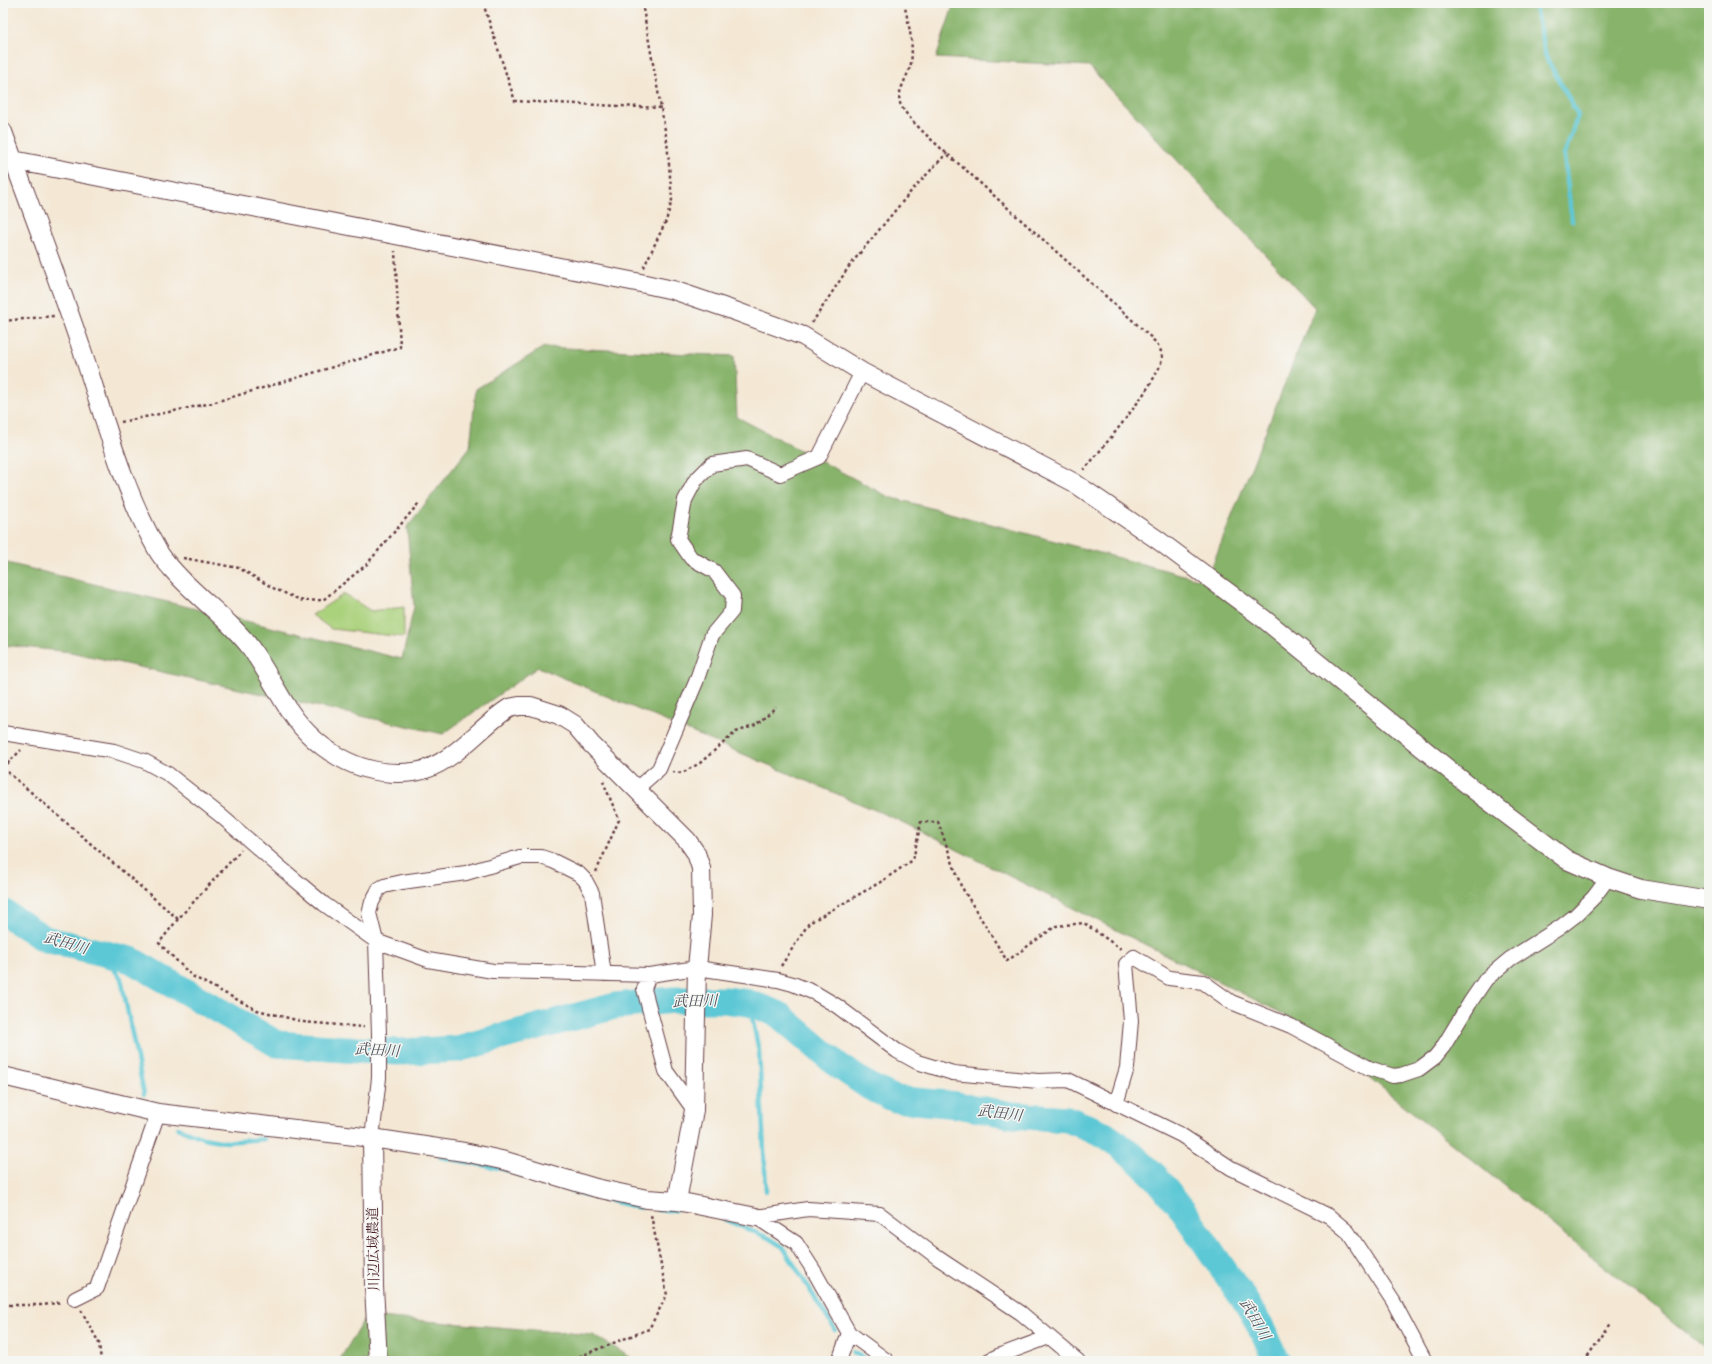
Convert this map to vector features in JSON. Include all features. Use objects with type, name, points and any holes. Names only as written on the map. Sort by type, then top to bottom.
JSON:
[{"type":"street","points":[[3,132],[8,159],[70,315],[130,496],[159,553],[178,576],[243,638],[271,677],[284,703],[315,742],[352,764],[368,769],[396,773],[416,772],[429,768],[451,755],[509,708],[531,706],[559,715],[575,725],[687,840],[696,853],[702,868],[702,915],[697,975],[694,1110],[677,1201]]},
{"type":"street","points":[[8,159],[673,290],[803,336],[862,372],[1073,482],[1158,540],[1264,618],[1474,790],[1529,833],[1567,860],[1608,878],[1641,889],[1709,900]]},
{"type":"street","points":[[636,789],[659,770],[696,682],[712,635],[732,611],[733,596],[714,571],[691,558],[678,539],[685,500],[695,481],[712,464],[747,458],[780,474],[819,457],[862,372]]},
{"type":"street","points":[[3,733],[114,751],[144,761],[168,774],[220,815],[324,904],[376,941],[428,960],[468,968],[493,971],[697,975],[772,980],[792,984],[814,993],[837,1006],[897,1051],[917,1062],[953,1073],[1038,1081],[1068,1080],[1181,1135],[1231,1168],[1329,1216],[1348,1232],[1393,1301],[1425,1361]]},
{"type":"street","points":[[372,1138],[379,1078],[379,1031],[376,941],[369,913],[372,902],[379,889],[391,884],[466,874],[510,859],[530,856],[541,857],[579,874],[587,883],[592,893],[604,974]]},
{"type":"street","points":[[1116,1104],[1127,1068],[1132,1021],[1126,964],[1134,958],[1169,978],[1203,982],[1231,1002],[1291,1026],[1369,1068],[1393,1076],[1401,1075],[1418,1070],[1435,1057],[1443,1047],[1486,979],[1510,959],[1559,928],[1576,915],[1594,897],[1608,878]]},
{"type":"street","points":[[650,975],[644,989],[666,1071],[694,1110]]},
{"type":"street","points":[[3,1076],[158,1113],[372,1138],[464,1152],[492,1158],[596,1188],[647,1199],[677,1201],[756,1217],[808,1209],[880,1214],[938,1258],[1021,1313],[1078,1361]]},
{"type":"street","points":[[75,1299],[97,1288],[158,1113]]},
{"type":"street","name":"川辺広域農道","points":[[372,1138],[374,1287],[378,1361]]},
{"type":"street","points":[[756,1217],[796,1243],[814,1271],[849,1333],[887,1361]]},
{"type":"street","points":[[839,1361],[849,1333]]},
{"type":"street","points":[[988,1361],[1049,1337]]},
{"type":"path","points":[[483,3],[515,101],[661,108]]},
{"type":"path","points":[[636,282],[666,220],[672,200],[667,141],[642,3]]},
{"type":"path","points":[[904,3],[912,51],[906,79],[898,94],[899,100],[908,117],[1142,329],[1162,352],[1161,365],[1154,378],[1100,451],[1073,482]]},
{"type":"path","points":[[803,336],[850,265],[913,189],[946,153]]},
{"type":"path","points":[[107,425],[212,403],[400,347],[394,234]]},
{"type":"path","points":[[3,321],[70,315]]},
{"type":"path","points":[[159,553],[240,568],[275,589],[303,601],[323,600],[366,565],[419,503]]},
{"type":"path","points":[[659,770],[682,773],[700,763],[736,732],[756,725],[776,707]]},
{"type":"path","points":[[33,738],[3,768],[178,920]]},
{"type":"path","points":[[587,883],[596,872],[619,820],[601,777]]},
{"type":"path","points":[[772,980],[810,923],[880,883],[913,860],[921,822],[938,822],[961,886],[1007,961],[1056,926],[1084,923],[1134,958]]},
{"type":"path","points":[[250,841],[159,942],[192,976],[257,1010],[304,1022],[379,1031]]},
{"type":"path","points":[[568,1361],[649,1329],[667,1295],[647,1199]]},
{"type":"path","points":[[3,1306],[43,1305],[75,1299],[99,1343],[101,1361]]},
{"type":"path","points":[[1584,1361],[1612,1322]]},
{"type":"green space","points":[[954,3],[1709,3],[1709,1351],[1303,1024],[896,819],[538,667],[443,734],[71,652],[3,645],[3,562],[402,659],[414,607],[407,527],[470,447],[476,389],[544,347],[734,356],[737,417],[889,497],[1206,581],[1315,308],[1089,66],[936,58]]},
{"type":"green space","points":[[344,594],[371,611],[404,607],[404,637],[331,629],[312,615]]},
{"type":"green space","points":[[366,1316],[593,1335],[637,1361],[339,1361]]},
{"type":"waterway","points":[[1534,3],[1546,57],[1578,115],[1564,156],[1572,221]]},
{"type":"waterway","name":"武田川","points":[[3,912],[45,939],[131,960],[277,1044],[401,1052],[457,1049],[615,1006],[673,1000],[724,1000],[749,1003],[778,1014],[839,1066],[868,1086],[895,1099],[957,1105],[1012,1115],[1067,1119],[1102,1133],[1130,1153],[1156,1177],[1182,1209],[1245,1301],[1263,1331],[1277,1361]]},
{"type":"waterway","points":[[99,952],[121,978],[144,1094]]},
{"type":"waterway","points":[[749,1003],[759,1051],[766,1191]]},
{"type":"waterway","points":[[178,1128],[203,1138],[226,1142],[264,1139]]},
{"type":"waterway","points":[[440,1157],[503,1169],[583,1194],[640,1208]]},
{"type":"waterway","points":[[658,1210],[675,1210]]},
{"type":"waterway","points":[[723,1219],[769,1238],[783,1247],[835,1330]]},
{"type":"waterway","points":[[853,1352],[869,1361]]}]
